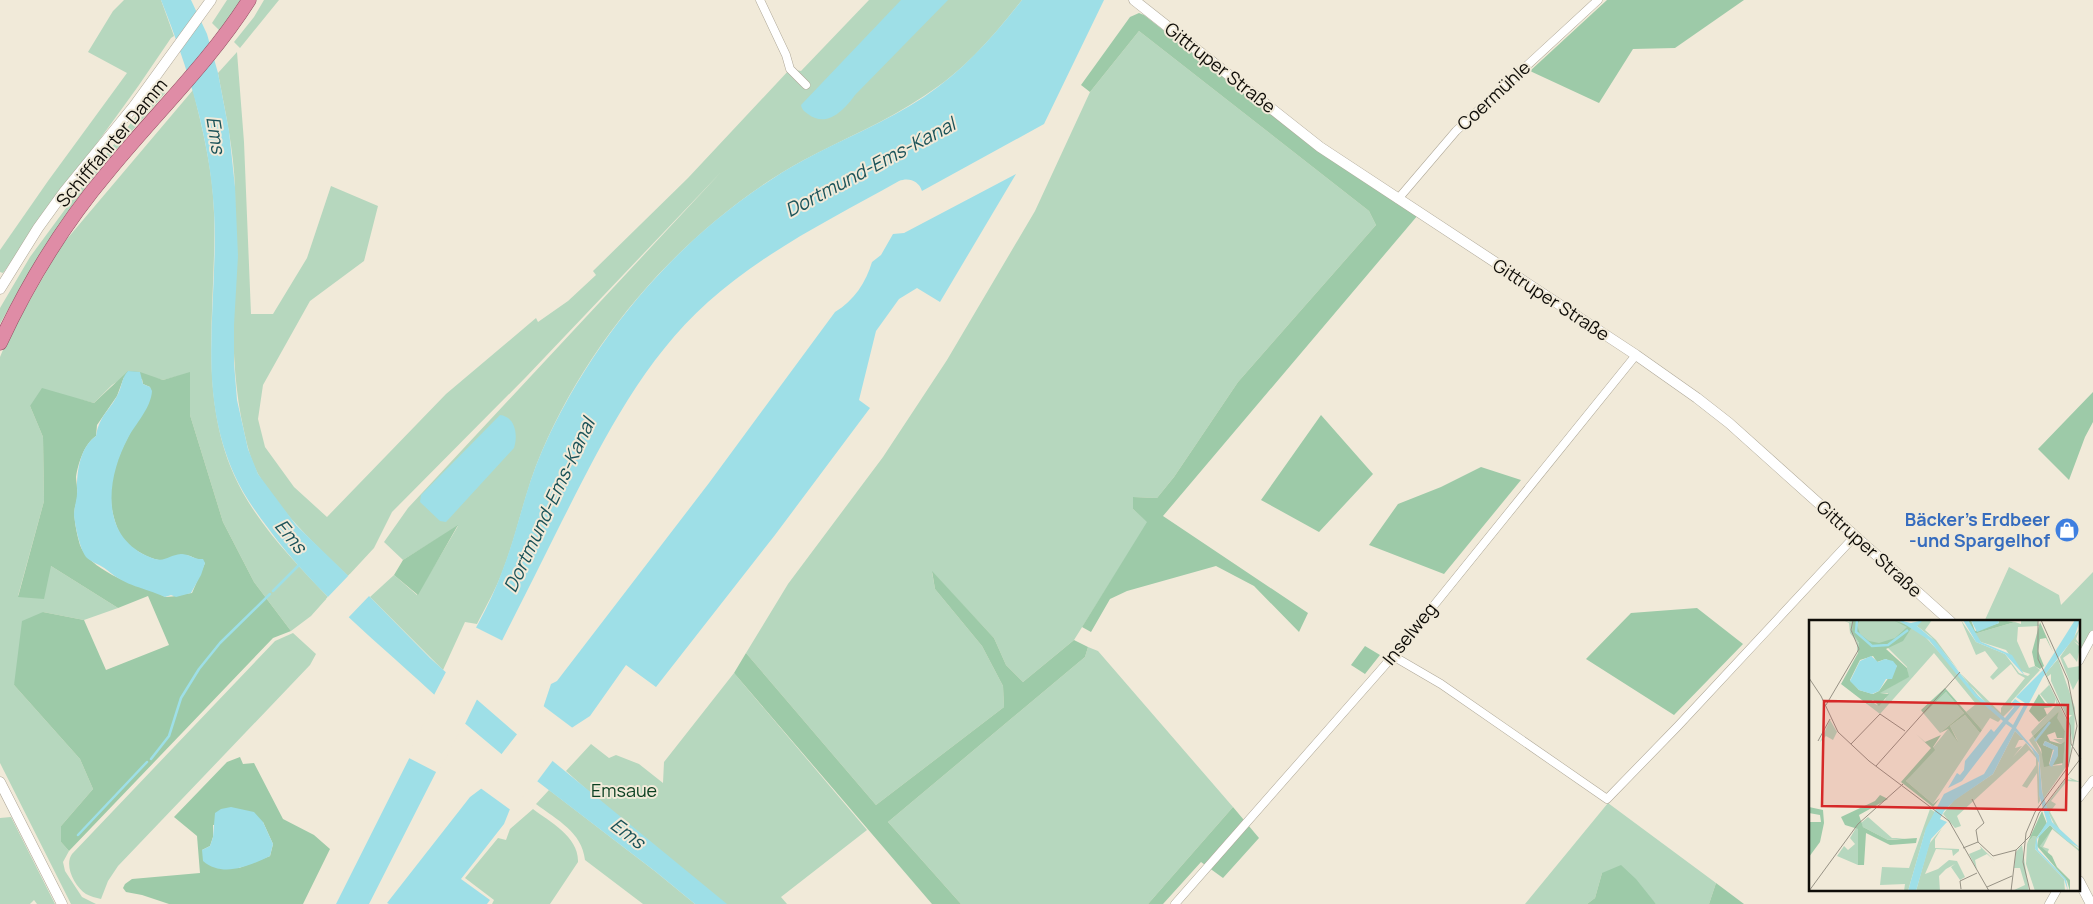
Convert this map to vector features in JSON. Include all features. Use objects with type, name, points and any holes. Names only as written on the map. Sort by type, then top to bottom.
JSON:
[{"type":"highway","name":"Schifffahrter Damm","points":[[0,343],[28,289],[54,245],[82,206],[106,174],[172,99],[227,31],[249,0]]},
{"type":"street","points":[[0,289],[29,241],[59,199],[154,79],[211,0]]},
{"type":"street","points":[[760,0],[786,55],[790,69],[806,84]]},
{"type":"street","name":"Gittruper Straße","points":[[1134,0],[1320,147],[1697,398],[1729,423],[1949,620]]},
{"type":"street","name":"Coermühle","points":[[1398,199],[1456,131],[1598,0]]},
{"type":"street","name":"Inselweg","points":[[1175,904],[1393,656],[1636,356]]},
{"type":"street","points":[[1393,656],[1440,684],[1607,799],[1678,726],[1855,536]]},
{"type":"street","points":[[2080,659],[2093,635]]},
{"type":"street","points":[[2080,797],[2093,780]]},
{"type":"street","points":[[0,782],[62,904]]},
{"type":"street","points":[[2080,882],[2091,904]]},
{"type":"street","points":[[2049,904],[2056,892]]},
{"type":"green space","points":[[124,0],[161,0],[174,36],[3,273],[0,272],[0,250],[127,73],[88,52],[113,11]]},
{"type":"green space","points":[[227,0],[242,0],[222,33],[212,23]]},
{"type":"green space","points":[[264,0],[279,0],[240,48],[234,42],[254,17]]},
{"type":"green space","points":[[869,0],[1022,0],[977,52],[952,76],[895,114],[802,161],[756,189],[724,213],[687,246],[637,298],[594,356],[557,418],[536,466],[497,584],[477,624],[465,622],[443,670],[370,597],[394,575],[417,595],[458,526],[403,560],[384,542],[408,508],[722,171],[526,377],[392,512],[374,548],[348,576],[300,528],[267,489],[258,474],[246,442],[238,401],[235,371],[233,311],[235,189],[233,160],[218,73],[237,52],[244,142],[251,314],[273,314],[307,258],[331,186],[378,206],[364,261],[310,301],[263,385],[258,419],[265,447],[294,487],[327,517],[446,394],[536,318],[538,322],[568,301],[596,275],[593,271],[688,178],[790,69],[801,71]]},
{"type":"green space","points":[[1607,0],[1744,0],[1675,48],[1633,49],[1599,103],[1530,71]]},
{"type":"green space","points":[[1139,13],[1315,149],[1418,215],[1163,516],[1308,613],[1299,632],[1254,586],[1216,566],[1127,591],[1110,599],[1091,632],[1082,627],[1147,522],[1133,509],[1133,497],[1157,498],[1174,477],[1238,382],[1376,225],[1369,211],[1139,31],[1090,92],[1081,85],[1130,17]]},
{"type":"green space","points":[[1139,31],[1369,211],[1376,225],[1238,382],[1174,477],[1157,498],[1133,497],[1133,509],[1148,522],[1074,640],[1023,682],[1006,665],[994,638],[932,572],[935,589],[982,646],[1003,686],[1004,707],[876,805],[746,653],[788,584],[883,457],[947,360],[1035,211],[1090,92]]},
{"type":"green space","points":[[160,86],[165,93],[74,203],[54,232],[0,324],[0,308],[30,257],[97,166]]},
{"type":"green space","points":[[193,90],[212,182],[214,246],[212,378],[216,411],[223,443],[234,475],[253,509],[276,540],[328,597],[311,616],[291,631],[254,582],[223,522],[190,415],[190,373],[163,380],[132,372],[112,385],[94,403],[74,398],[30,406],[43,437],[44,501],[18,596],[51,566],[118,608],[84,620],[43,612],[14,685],[80,759],[93,789],[61,826],[61,842],[69,851],[63,862],[65,871],[82,897],[96,904],[71,904],[0,763],[0,357],[7,340],[61,246]]},
{"type":"green space","points":[[128,371],[140,372],[163,380],[190,372],[190,415],[223,522],[254,582],[291,631],[273,638],[69,851],[61,842],[61,826],[93,789],[80,759],[14,685],[22,621],[43,612],[84,620],[106,670],[169,645],[148,596],[118,608],[51,566],[44,599],[18,597],[44,501],[43,437],[30,406],[42,388],[94,403]],"holes":[[[124,377],[142,379],[143,384],[150,387],[150,397],[125,443],[115,467],[112,480],[111,505],[118,530],[131,547],[152,558],[162,560],[179,555],[187,555],[205,563],[192,593],[172,597],[166,597],[135,585],[102,569],[85,554],[80,545],[76,526],[76,477],[82,455],[88,444],[96,436],[97,425],[117,396]]]},
{"type":"green space","points":[[2093,392],[2093,422],[2085,437],[2069,480],[2038,449]]},
{"type":"green space","points":[[1321,415],[1373,474],[1319,532],[1261,500]]},
{"type":"green space","points":[[1481,467],[1521,480],[1444,574],[1369,545],[1398,504],[1441,487]]},
{"type":"green space","points":[[458,525],[418,595],[394,575],[403,560]]},
{"type":"green space","points":[[2009,567],[2059,595],[2061,605],[2093,572],[2093,630],[2080,654],[2080,620],[1985,620]]},
{"type":"green space","points":[[932,571],[994,638],[1006,665],[1023,682],[1074,640],[1088,647],[1085,657],[888,822],[961,904],[932,904],[734,673],[746,653],[876,805],[1004,707],[1003,686],[982,646],[935,589]]},
{"type":"green space","points":[[1697,608],[1743,644],[1674,715],[1586,659],[1631,613]]},
{"type":"green space","points":[[293,633],[316,654],[310,665],[118,866],[108,881],[101,899],[86,894],[74,881],[69,864],[72,854],[275,641]]},
{"type":"green space","points":[[1365,646],[1380,655],[1365,674],[1351,665]]},
{"type":"green space","points":[[1088,647],[1098,651],[1233,807],[1148,904],[961,904],[888,822],[1085,657]]},
{"type":"green space","name":"Emsaue","points":[[734,673],[867,830],[781,897],[787,904],[715,904],[566,771],[591,744],[609,758],[616,755],[639,764],[663,783],[664,762]]},
{"type":"green space","points":[[240,757],[243,764],[254,763],[283,819],[314,835],[330,849],[303,904],[169,904],[126,892],[123,888],[132,879],[200,873],[197,836],[174,817],[227,762]],"holes":[[[263,822],[273,844],[270,856],[239,868],[202,850],[210,846],[213,837],[213,825]]]},
{"type":"green space","points":[[549,790],[695,904],[643,904],[585,860],[583,850],[574,834],[560,821],[536,804]]},
{"type":"green space","points":[[1608,803],[1716,883],[1709,904],[1656,904],[1648,896],[1602,873],[1595,898],[1587,904],[1525,904]]},
{"type":"green space","points":[[1233,807],[1259,838],[1223,878],[1201,862],[1163,904],[1148,904]]},
{"type":"green space","points":[[533,809],[569,838],[577,853],[578,862],[550,904],[492,904],[494,900],[465,878],[498,838],[506,840],[510,829]]},
{"type":"green space","points":[[11,817],[55,904],[37,904],[34,900],[30,904],[0,904],[0,818]]},
{"type":"green space","points":[[1621,865],[1636,879],[1656,904],[1587,904],[1595,898],[1602,873]]},
{"type":"green space","points":[[1716,883],[1744,904],[1709,904]]},
{"type":"water","points":[[161,0],[191,0],[207,34],[218,73],[229,131],[235,187],[238,256],[234,363],[237,400],[248,449],[258,474],[296,525],[450,676],[498,583],[536,465],[558,418],[594,356],[615,326],[662,271],[715,221],[768,182],[802,161],[895,114],[938,87],[977,53],[1022,0],[1104,0],[1044,124],[922,191],[916,182],[906,179],[899,181],[825,222],[753,267],[708,302],[684,325],[643,377],[608,433],[474,697],[520,737],[543,708],[551,684],[557,681],[709,483],[835,312],[853,297],[866,277],[872,262],[881,255],[893,234],[904,233],[1016,174],[940,302],[917,288],[899,299],[876,331],[859,400],[870,408],[775,535],[656,687],[626,665],[590,716],[570,729],[549,758],[727,904],[695,904],[533,778],[510,809],[504,824],[461,879],[490,900],[487,904],[387,903],[470,797],[482,788],[505,757],[462,721],[369,904],[336,904],[439,699],[349,618],[307,575],[258,515],[234,474],[222,441],[215,409],[212,376],[211,344],[215,245],[212,184],[208,157],[189,77]]},
{"type":"water","points":[[901,0],[948,0],[841,111],[829,118],[822,119],[815,118],[804,111],[801,105]]},
{"type":"water","points":[[128,371],[140,372],[143,384],[150,387],[152,391],[149,403],[128,438],[115,471],[112,506],[115,522],[123,537],[135,549],[152,558],[160,560],[181,554],[203,559],[205,563],[201,575],[191,593],[176,597],[171,595],[165,597],[128,583],[89,560],[84,555],[77,531],[74,512],[80,460],[86,446],[96,436],[102,418],[115,400],[124,376]]},
{"type":"water","points":[[500,415],[505,416],[513,423],[516,433],[514,448],[446,522],[440,521],[420,502],[421,495]]},
{"type":"water","points":[[231,807],[254,812],[263,822],[273,844],[270,856],[262,860],[236,869],[219,869],[203,861],[202,850],[210,846],[213,837],[215,813],[221,809]]},
{"type":"pier","points":[[350,574],[371,594],[347,619],[326,599]]},
{"type":"pier","points":[[473,626],[505,642],[464,726],[438,773],[407,757],[436,700],[433,697],[447,670],[450,672]]},
{"type":"pier","points":[[542,705],[574,729],[552,757],[554,759],[536,783],[534,782],[512,811],[479,787],[502,758],[500,756]]},
{"type":"waterway","name":"Ems","points":[[273,591],[300,564]]},
{"type":"waterway","points":[[151,759],[169,736],[181,698],[199,669],[220,643],[270,594]]},
{"type":"waterway","points":[[78,835],[147,762]]},
{"type":"place","name":"Bäcker's Erdbeer -und Spargelhof","points":[[2067,530]]},
{"type":"water label","name":"Dortmund-Ems-Kanal","points":[[870,167]]},
{"type":"water label","name":"Dortmund-Ems-Kanal","points":[[549,505]]}]
